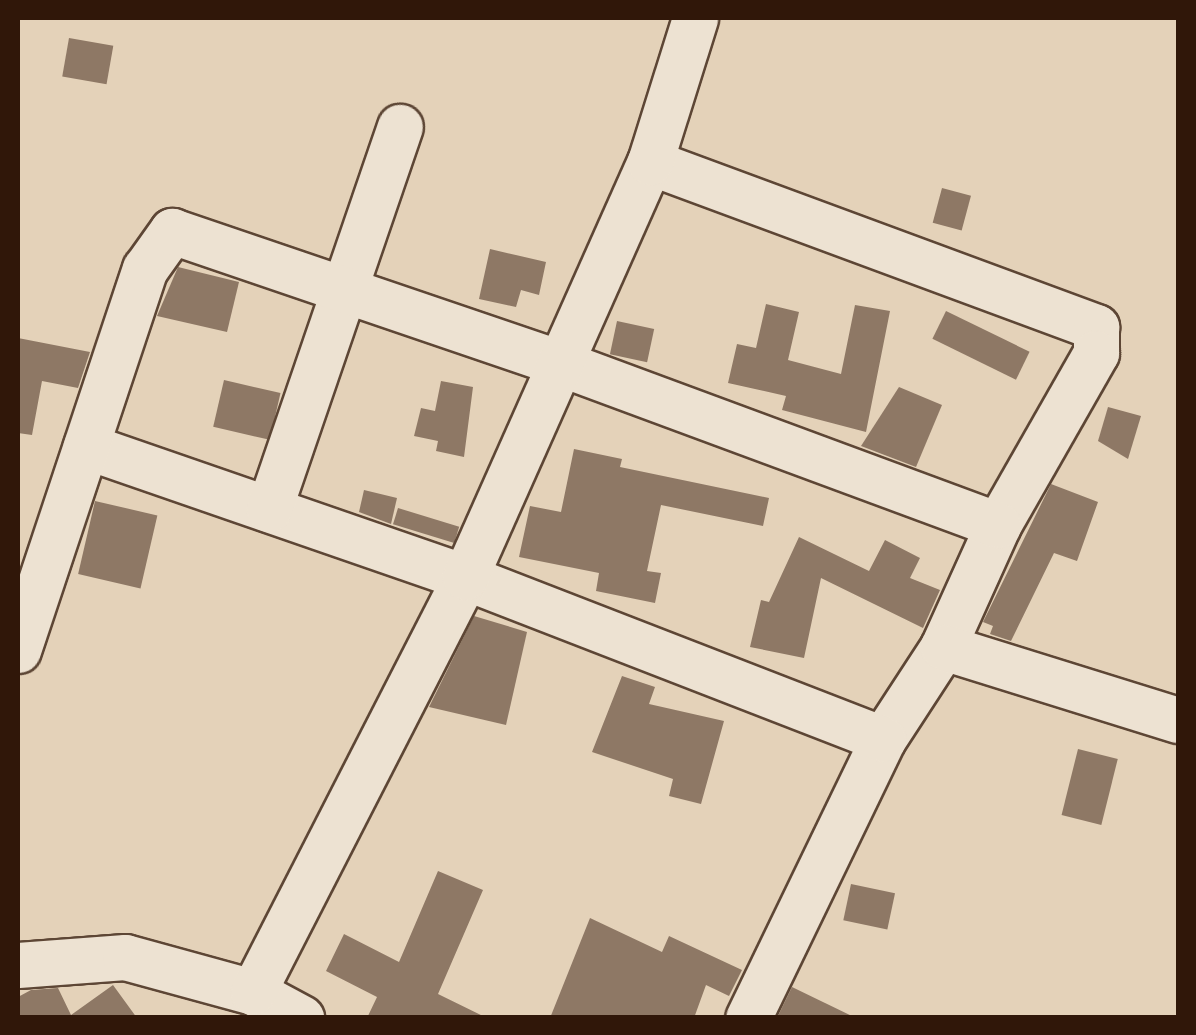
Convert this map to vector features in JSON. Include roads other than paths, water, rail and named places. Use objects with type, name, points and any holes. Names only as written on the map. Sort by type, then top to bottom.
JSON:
[{"type":"street","points":[[253,992],[466,578],[650,162],[695,18]]},
{"type":"street","points":[[269,510],[400,127]]},
{"type":"street","points":[[650,162],[1096,327],[1096,353],[998,525],[944,647],[883,739],[748,1018]]},
{"type":"street","points":[[18,650],[144,268],[172,231],[560,362],[998,525]]},
{"type":"street","points":[[86,446],[466,578],[883,739]]},
{"type":"street","points":[[944,647],[1178,720]]},
{"type":"street","points":[[18,964],[125,956],[253,992],[300,1018]]}]
